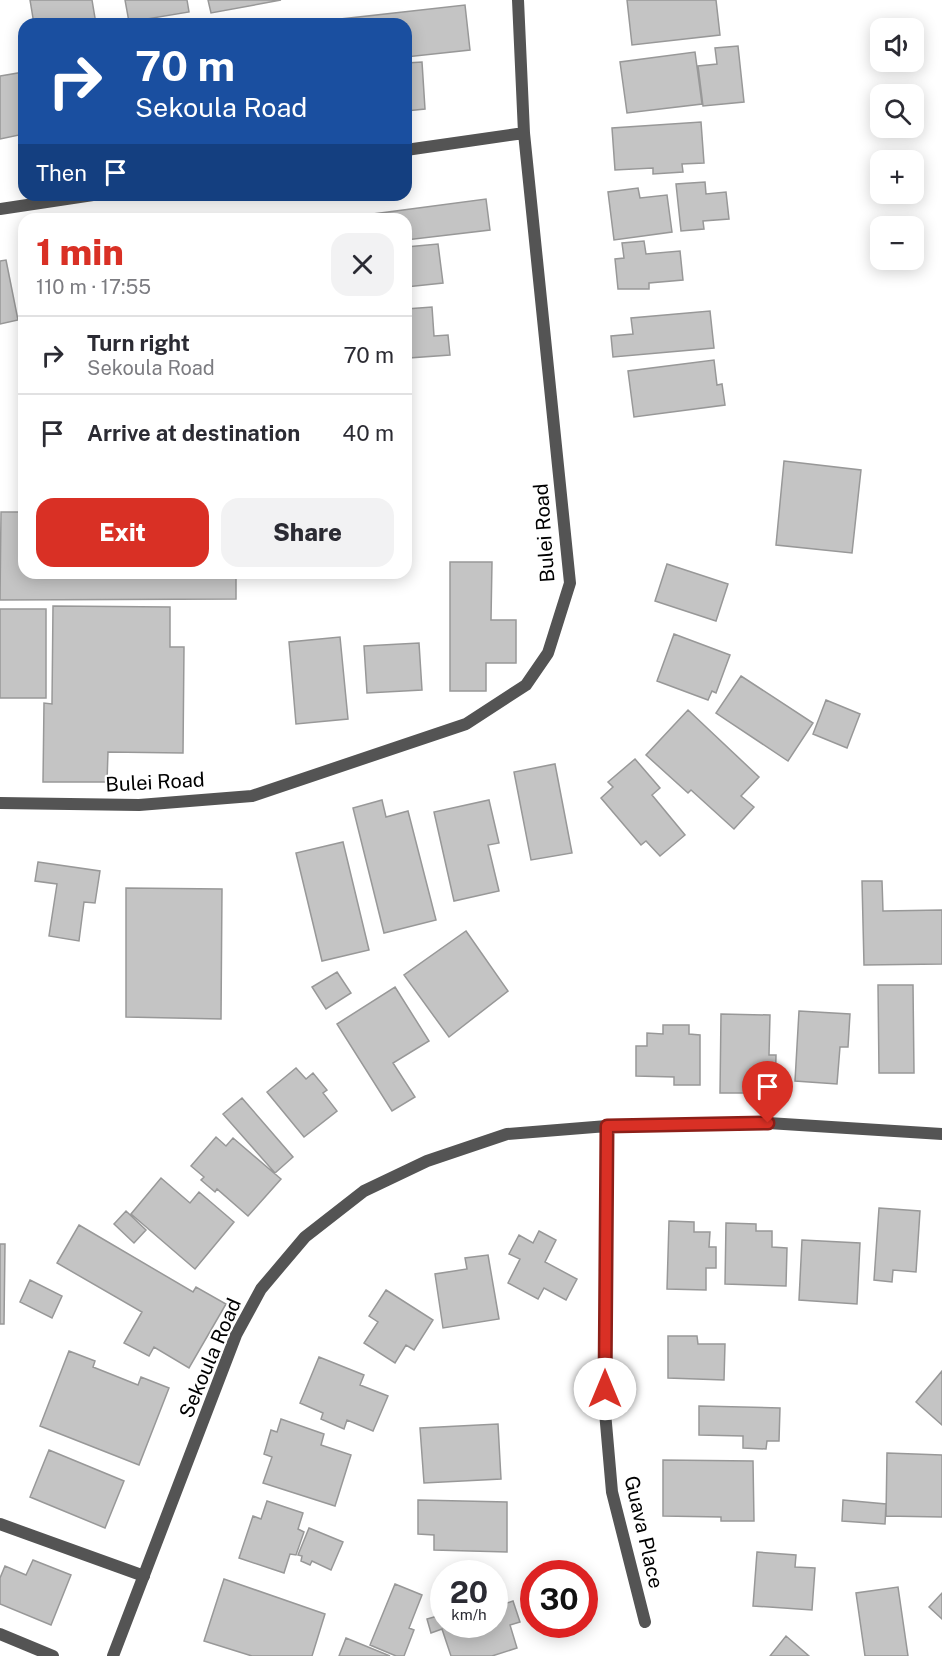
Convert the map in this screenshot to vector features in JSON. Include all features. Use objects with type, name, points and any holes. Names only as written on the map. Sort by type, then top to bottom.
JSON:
[{"type":"street","name":"Bulei Road","points":[[0,803],[139,805],[252,796],[466,724],[526,685],[548,653],[570,583],[524,133],[518,0]]},
{"type":"street","points":[[412,149],[524,133]]},
{"type":"street","points":[[0,208],[50,201]]},
{"type":"street","name":"Sekoula Road","points":[[113,1656],[236,1335],[261,1289],[304,1237],[364,1191],[427,1161],[507,1134],[607,1126],[768,1123],[942,1134]]},
{"type":"street","name":"Guava Place","points":[[607,1126],[604,1412],[612,1492],[645,1622]]},
{"type":"street","points":[[0,1524],[144,1576]]},
{"type":"street","points":[[0,1634],[53,1656]]},
{"type":"building","points":[[30,0],[92,0],[95,18],[33,18]]},
{"type":"building","points":[[125,0],[187,0],[189,12],[153,18],[128,18]]},
{"type":"building","points":[[208,0],[281,0],[211,13]]},
{"type":"building","points":[[627,0],[716,0],[720,35],[632,45]]},
{"type":"building","points":[[465,5],[470,50],[412,56],[412,18],[350,18]]},
{"type":"building","points":[[738,46],[744,102],[703,106],[698,66],[717,64],[715,48]]},
{"type":"building","points":[[695,52],[702,104],[627,113],[620,62]]},
{"type":"building","points":[[422,62],[425,109],[412,110],[412,63]]},
{"type":"building","points":[[18,73],[18,135],[0,139],[0,76]]},
{"type":"building","points":[[701,122],[704,163],[682,164],[683,172],[653,174],[653,168],[615,170],[612,128]]},
{"type":"building","points":[[705,182],[706,194],[726,192],[729,219],[703,221],[704,229],[681,231],[676,184]]},
{"type":"building","points":[[638,188],[640,198],[667,195],[672,232],[614,240],[608,192]]},
{"type":"building","points":[[486,199],[490,230],[412,239],[412,213],[381,213]]},
{"type":"building","points":[[644,241],[646,254],[680,251],[683,280],[649,283],[649,289],[618,289],[615,259],[624,258],[622,243]]},
{"type":"building","points":[[438,244],[443,283],[412,286],[412,246]]},
{"type":"building","points":[[6,260],[18,320],[0,324],[0,261]]},
{"type":"building","points":[[432,307],[434,336],[448,335],[450,355],[412,358],[412,309]]},
{"type":"building","points":[[710,311],[714,348],[613,357],[611,336],[633,334],[631,318]]},
{"type":"building","points":[[714,360],[717,385],[722,384],[725,405],[634,417],[628,371]]},
{"type":"building","points":[[784,461],[861,470],[852,553],[776,545]]},
{"type":"building","points":[[1,512],[18,512],[18,579],[236,579],[236,599],[0,600]]},
{"type":"building","points":[[450,562],[492,562],[491,620],[516,620],[516,663],[486,663],[486,691],[450,691]]},
{"type":"building","points":[[667,564],[728,584],[716,621],[655,601]]},
{"type":"building","points":[[53,606],[170,607],[170,647],[184,647],[183,753],[108,752],[107,782],[43,782],[44,703],[52,704]]},
{"type":"building","points":[[0,609],[46,609],[46,698],[0,698]]},
{"type":"building","points":[[674,634],[730,655],[716,693],[712,691],[708,700],[657,681]]},
{"type":"building","points":[[340,637],[348,719],[296,724],[289,642]]},
{"type":"building","points":[[419,643],[422,690],[367,693],[364,646]]},
{"type":"building","points":[[741,676],[813,723],[788,761],[716,713]]},
{"type":"building","points":[[826,700],[860,714],[847,748],[813,734]]},
{"type":"building","points":[[688,710],[759,777],[741,796],[754,807],[734,829],[691,790],[688,793],[646,755]]},
{"type":"building","points":[[635,759],[660,788],[652,795],[685,835],[660,856],[646,841],[641,845],[601,798],[613,787],[608,782]]},
{"type":"building","points":[[555,764],[572,853],[531,860],[514,772]]},
{"type":"building","points":[[382,800],[386,817],[408,811],[436,920],[384,933],[353,808]]},
{"type":"building","points":[[489,800],[499,843],[488,845],[499,891],[454,901],[434,812]]},
{"type":"building","points":[[343,842],[369,950],[322,961],[296,853]]},
{"type":"building","points":[[38,862],[100,871],[95,903],[84,902],[79,941],[49,936],[57,884],[35,881]]},
{"type":"building","points":[[862,881],[882,881],[883,911],[942,910],[942,964],[864,965]]},
{"type":"building","points":[[126,888],[222,889],[221,1019],[126,1017]]},
{"type":"building","points":[[466,931],[508,991],[449,1037],[404,975]]},
{"type":"building","points":[[337,972],[351,993],[326,1009],[312,987]]},
{"type":"building","points":[[878,985],[913,985],[914,1073],[879,1073]]},
{"type":"building","points":[[395,987],[429,1041],[393,1063],[415,1097],[392,1111],[337,1024]]},
{"type":"building","points":[[799,1011],[850,1014],[848,1047],[840,1047],[837,1084],[795,1081]]},
{"type":"building","points":[[721,1014],[770,1015],[769,1055],[776,1055],[775,1093],[720,1093]]},
{"type":"building","points":[[663,1025],[689,1025],[689,1034],[700,1035],[700,1085],[674,1085],[674,1077],[636,1076],[636,1046],[647,1046],[647,1033],[663,1034]]},
{"type":"building","points":[[296,1068],[306,1079],[313,1073],[327,1090],[323,1093],[337,1111],[304,1137],[267,1092]]},
{"type":"building","points":[[242,1098],[293,1157],[275,1173],[223,1114]]},
{"type":"building","points":[[216,1137],[226,1146],[233,1138],[281,1179],[248,1216],[217,1189],[215,1192],[201,1180],[204,1177],[191,1166]]},
{"type":"building","points":[[161,1178],[190,1203],[199,1192],[234,1222],[195,1269],[131,1214]]},
{"type":"building","points":[[879,1208],[920,1211],[916,1272],[893,1270],[892,1282],[874,1280]]},
{"type":"building","points":[[126,1211],[146,1230],[134,1243],[114,1224]]},
{"type":"building","points":[[669,1221],[694,1222],[694,1232],[710,1232],[709,1247],[716,1247],[716,1268],[706,1268],[706,1290],[667,1289]]},
{"type":"building","points":[[726,1223],[756,1224],[756,1231],[772,1231],[772,1247],[787,1248],[786,1286],[725,1284]]},
{"type":"building","points":[[79,1225],[193,1292],[196,1287],[226,1304],[189,1368],[154,1347],[149,1356],[124,1343],[142,1312],[57,1263]]},
{"type":"building","points":[[539,1231],[556,1240],[545,1262],[577,1279],[566,1300],[544,1288],[538,1299],[508,1283],[520,1259],[509,1254],[519,1235],[533,1243]]},
{"type":"building","points":[[802,1240],[860,1243],[857,1304],[799,1300]]},
{"type":"building","points":[[0,1244],[5,1244],[4,1324],[0,1324]]},
{"type":"building","points":[[488,1255],[499,1319],[443,1328],[435,1274],[467,1269],[465,1258]]},
{"type":"building","points":[[30,1280],[62,1296],[52,1318],[20,1302]]},
{"type":"building","points":[[386,1290],[433,1320],[414,1350],[406,1345],[395,1363],[364,1343],[378,1322],[369,1316]]},
{"type":"building","points":[[668,1336],[697,1336],[698,1344],[725,1344],[724,1380],[668,1378]]},
{"type":"building","points":[[69,1351],[95,1361],[93,1367],[138,1385],[141,1377],[169,1388],[139,1465],[40,1426]]},
{"type":"building","points":[[319,1357],[364,1375],[360,1385],[388,1396],[373,1431],[347,1420],[344,1429],[321,1419],[323,1413],[300,1403]]},
{"type":"building","points":[[942,1371],[942,1425],[916,1402]]},
{"type":"building","points":[[699,1406],[780,1408],[779,1441],[767,1441],[766,1449],[743,1448],[743,1436],[699,1435]]},
{"type":"building","points":[[281,1419],[324,1434],[321,1445],[351,1455],[335,1506],[263,1483],[272,1457],[264,1454],[271,1430],[277,1432]]},
{"type":"building","points":[[498,1424],[501,1479],[424,1483],[420,1428]]},
{"type":"building","points":[[49,1450],[124,1481],[105,1528],[30,1497]]},
{"type":"building","points":[[887,1453],[942,1455],[942,1517],[886,1516]]},
{"type":"building","points":[[663,1460],[753,1461],[754,1521],[721,1521],[721,1517],[663,1516]]},
{"type":"building","points":[[418,1500],[507,1502],[507,1552],[434,1550],[434,1535],[418,1534]]},
{"type":"building","points":[[843,1500],[886,1504],[885,1524],[842,1521]]},
{"type":"building","points":[[267,1501],[303,1513],[298,1529],[304,1532],[296,1555],[290,1554],[284,1573],[239,1558],[253,1516],[261,1519]]},
{"type":"building","points":[[309,1528],[343,1542],[331,1570],[312,1561],[310,1565],[301,1561],[302,1556],[298,1555]]},
{"type":"building","points":[[757,1552],[796,1555],[795,1567],[815,1568],[812,1610],[753,1606]]},
{"type":"building","points":[[33,1560],[71,1575],[51,1625],[0,1604],[0,1578],[5,1566],[26,1575]]},
{"type":"building","points":[[224,1579],[325,1614],[312,1656],[252,1656],[204,1641]]},
{"type":"building","points":[[395,1584],[422,1595],[409,1628],[414,1630],[404,1656],[396,1656],[370,1645]]},
{"type":"building","points":[[898,1587],[908,1656],[865,1656],[856,1593]]},
{"type":"building","points":[[942,1593],[942,1619],[929,1607]]},
{"type":"building","points":[[513,1601],[520,1622],[510,1625],[517,1648],[492,1656],[451,1656],[445,1638],[508,1638],[508,1603]]},
{"type":"building","points":[[786,1636],[809,1656],[770,1656]]},
{"type":"building","points":[[346,1638],[390,1656],[339,1656]]},
{"type":"route","points":[[605,1389],[607,1126],[768,1123]]}]
